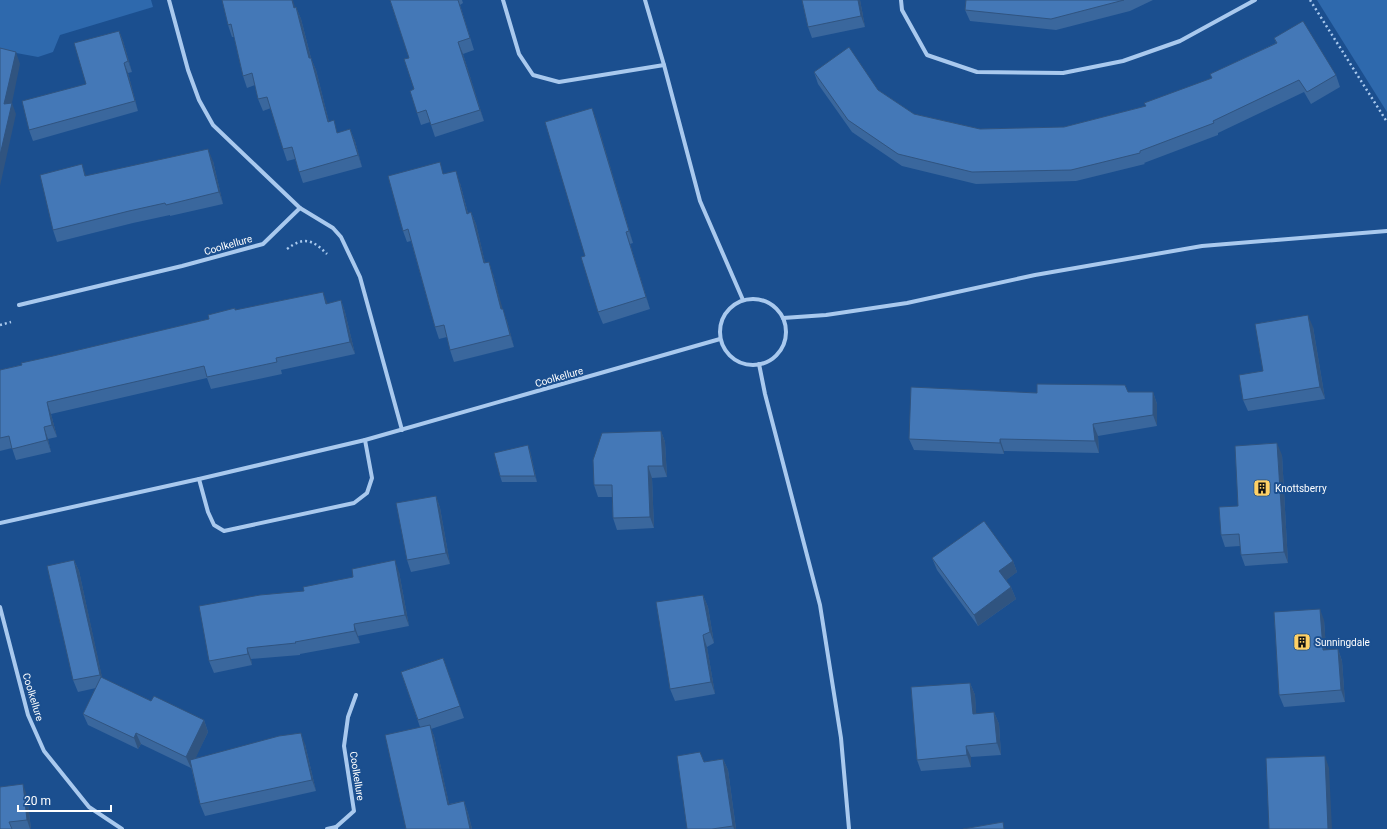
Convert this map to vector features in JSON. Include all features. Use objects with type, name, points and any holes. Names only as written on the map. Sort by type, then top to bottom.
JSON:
[{"type":"street","points":[[169,0],[188,70],[198,100],[213,125],[300,208],[332,228],[341,237],[360,277],[402,430]]},
{"type":"street","points":[[504,0],[519,54],[533,75],[558,82],[664,65]]},
{"type":"street","points":[[645,0],[700,201],[743,300]]},
{"type":"street","points":[[901,0],[902,10],[927,55],[977,72],[1064,73],[1124,61],[1180,41],[1255,0]]},
{"type":"street","name":"Coolkellure","points":[[19,305],[182,266],[263,244],[300,208]]},
{"type":"street","points":[[783,318],[826,315],[907,303],[1035,274],[1202,246],[1387,230]]},
{"type":"street","points":[[752,298],[771,304],[778,310],[783,318],[786,328],[786,338],[782,347],[776,355],[768,361],[759,364],[739,362],[724,348],[720,340],[722,320],[727,311],[734,304],[743,300],[752,298]]},
{"type":"street","name":"Coolkellure","points":[[0,523],[199,479],[365,440],[720,340]]},
{"type":"street","points":[[759,364],[767,401],[820,605],[841,738],[849,829]]},
{"type":"street","points":[[199,479],[208,512],[214,525],[224,530],[354,503],[367,493],[372,478],[365,440]]},
{"type":"street","name":"Coolkellure","points":[[0,607],[28,715],[44,751],[89,807],[122,829]]},
{"type":"street","name":"Coolkellure","points":[[327,829],[336,828],[354,811],[344,746],[348,717],[356,695]]},
{"type":"path","points":[[1310,0],[1387,122]]},
{"type":"shaded area","points":[[0,0],[151,0],[153,7],[60,35],[53,52],[38,57],[0,50]]},
{"type":"shaded area","points":[[1317,0],[1387,0],[1387,112]]},
{"type":"building","points":[[222,0],[292,0],[294,8],[296,7],[328,122],[334,120],[337,133],[350,129],[358,155],[299,172],[292,147],[283,149],[267,97],[258,99],[252,73],[243,76],[231,24],[228,25]]},
{"type":"building","points":[[390,0],[458,0],[470,38],[458,42],[480,110],[431,125],[426,110],[417,113],[410,91],[414,89],[404,59],[409,58]]},
{"type":"building","points":[[802,0],[858,0],[861,16],[808,27]]},
{"type":"building","points":[[966,0],[1124,0],[1051,19],[965,10]]},
{"type":"building","points":[[1303,21],[1336,75],[1307,92],[1299,80],[1213,121],[1214,123],[1140,151],[1140,153],[1071,170],[972,172],[898,154],[848,120],[814,72],[849,47],[878,90],[914,114],[980,129],[1064,127],[1146,106],[1144,103],[1212,78],[1210,74],[1277,43],[1274,38]]},
{"type":"building","points":[[119,31],[128,61],[124,63],[135,101],[29,130],[22,101],[86,84],[74,43]]},
{"type":"building","points":[[0,48],[16,52],[4,104],[12,103],[0,155]]},
{"type":"building","points":[[592,108],[629,231],[626,232],[646,297],[598,312],[581,257],[585,256],[545,122]]},
{"type":"building","points":[[208,149],[219,192],[166,205],[165,203],[129,211],[53,230],[40,175],[82,164],[85,176]]},
{"type":"building","points":[[440,162],[443,174],[456,171],[467,214],[471,212],[484,263],[489,262],[501,309],[503,309],[510,335],[450,350],[444,325],[435,327],[408,229],[403,231],[388,176]]},
{"type":"building","points":[[323,292],[326,304],[341,300],[350,342],[276,358],[277,362],[207,377],[204,366],[47,402],[52,425],[44,427],[47,440],[12,449],[9,436],[0,438],[0,370],[22,365],[21,363],[209,319],[208,315],[235,308],[235,310]]},
{"type":"building","points":[[1308,315],[1320,387],[1243,400],[1239,375],[1263,371],[1255,324]]},
{"type":"building","points":[[1037,384],[1125,385],[1128,392],[1153,392],[1153,415],[1093,424],[1095,441],[1000,439],[1000,443],[909,439],[911,387],[1037,393]]},
{"type":"building","points":[[661,431],[663,466],[648,466],[650,517],[613,518],[612,485],[594,485],[593,460],[602,433]]},
{"type":"building","name":"Knottsberry","points":[[1277,443],[1284,552],[1241,555],[1239,534],[1221,535],[1219,507],[1238,506],[1235,446]]},
{"type":"building","points":[[528,445],[535,476],[500,476],[494,453]]},
{"type":"building","points":[[436,496],[446,553],[407,560],[396,503]]},
{"type":"building","points":[[984,521],[1013,561],[999,571],[1011,587],[974,615],[932,558]]},
{"type":"building","points":[[74,560],[100,675],[73,680],[47,566]]},
{"type":"building","points":[[395,560],[405,615],[354,624],[355,631],[295,642],[296,643],[247,648],[248,654],[209,661],[199,606],[260,595],[304,591],[303,587],[353,577],[352,569]]},
{"type":"building","points":[[703,595],[710,632],[703,635],[711,682],[670,689],[656,602]]},
{"type":"building","name":"Sunningdale","points":[[1320,609],[1323,650],[1338,649],[1341,690],[1279,695],[1274,612]]},
{"type":"building","points":[[443,658],[460,706],[418,720],[401,672]]},
{"type":"building","points":[[101,677],[151,701],[154,696],[204,720],[186,757],[136,733],[134,738],[83,714]]},
{"type":"building","points":[[970,683],[973,714],[994,712],[997,743],[966,746],[967,755],[917,760],[911,687]]},
{"type":"building","points":[[430,725],[448,805],[464,801],[470,829],[406,829],[385,735]]},
{"type":"building","points":[[301,733],[312,780],[200,804],[190,760],[279,736]]},
{"type":"building","points":[[700,752],[704,762],[723,759],[733,826],[712,829],[687,829],[677,756]]},
{"type":"building","points":[[1325,756],[1328,829],[1269,829],[1266,758]]},
{"type":"building","points":[[23,784],[27,820],[9,822],[12,829],[0,829],[0,787]]},
{"type":"building","points":[[1003,822],[1004,829],[963,829]]},
{"type":"place","name":"Knottsberry","points":[[1262,488]]},
{"type":"place","name":"Sunningdale","points":[[1302,642]]}]
